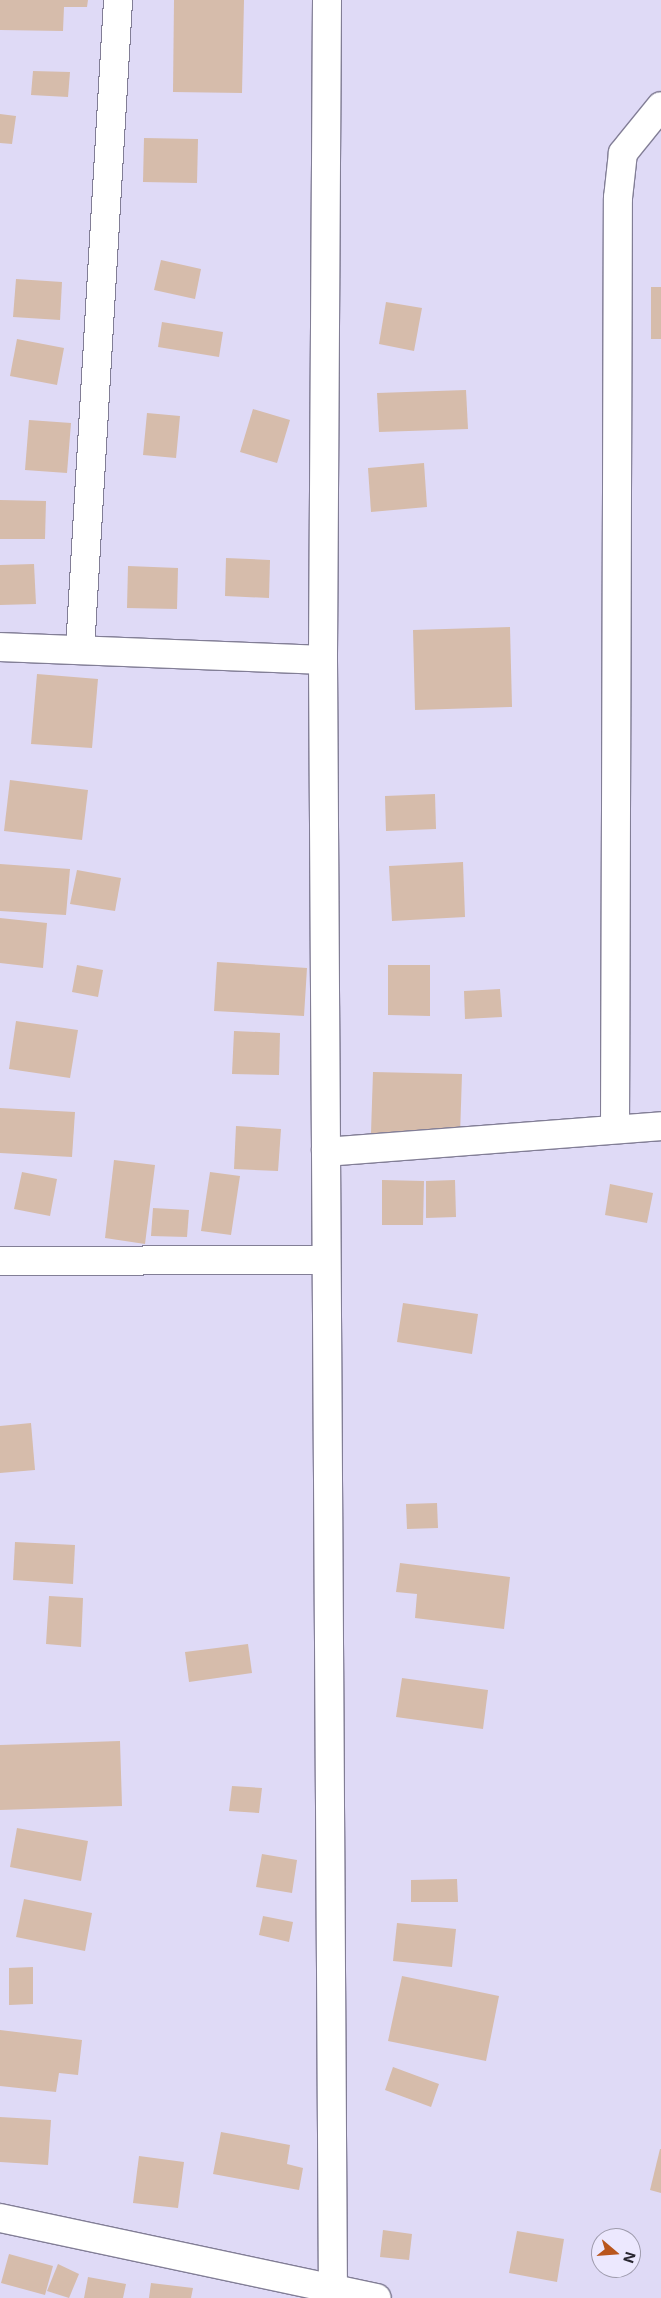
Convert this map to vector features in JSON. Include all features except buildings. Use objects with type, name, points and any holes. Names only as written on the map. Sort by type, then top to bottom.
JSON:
[{"type":"street","points":[[80,650],[118,0]]},
{"type":"street","points":[[327,0],[323,660],[333,2294]]},
{"type":"street","points":[[616,1130],[618,198],[623,153],[661,106]]},
{"type":"street","points":[[0,647],[323,660]]},
{"type":"street","points":[[326,1152],[661,1126]]},
{"type":"street","points":[[0,1261],[326,1260]]},
{"type":"street","points":[[0,2218],[333,2294],[377,2298]]}]
